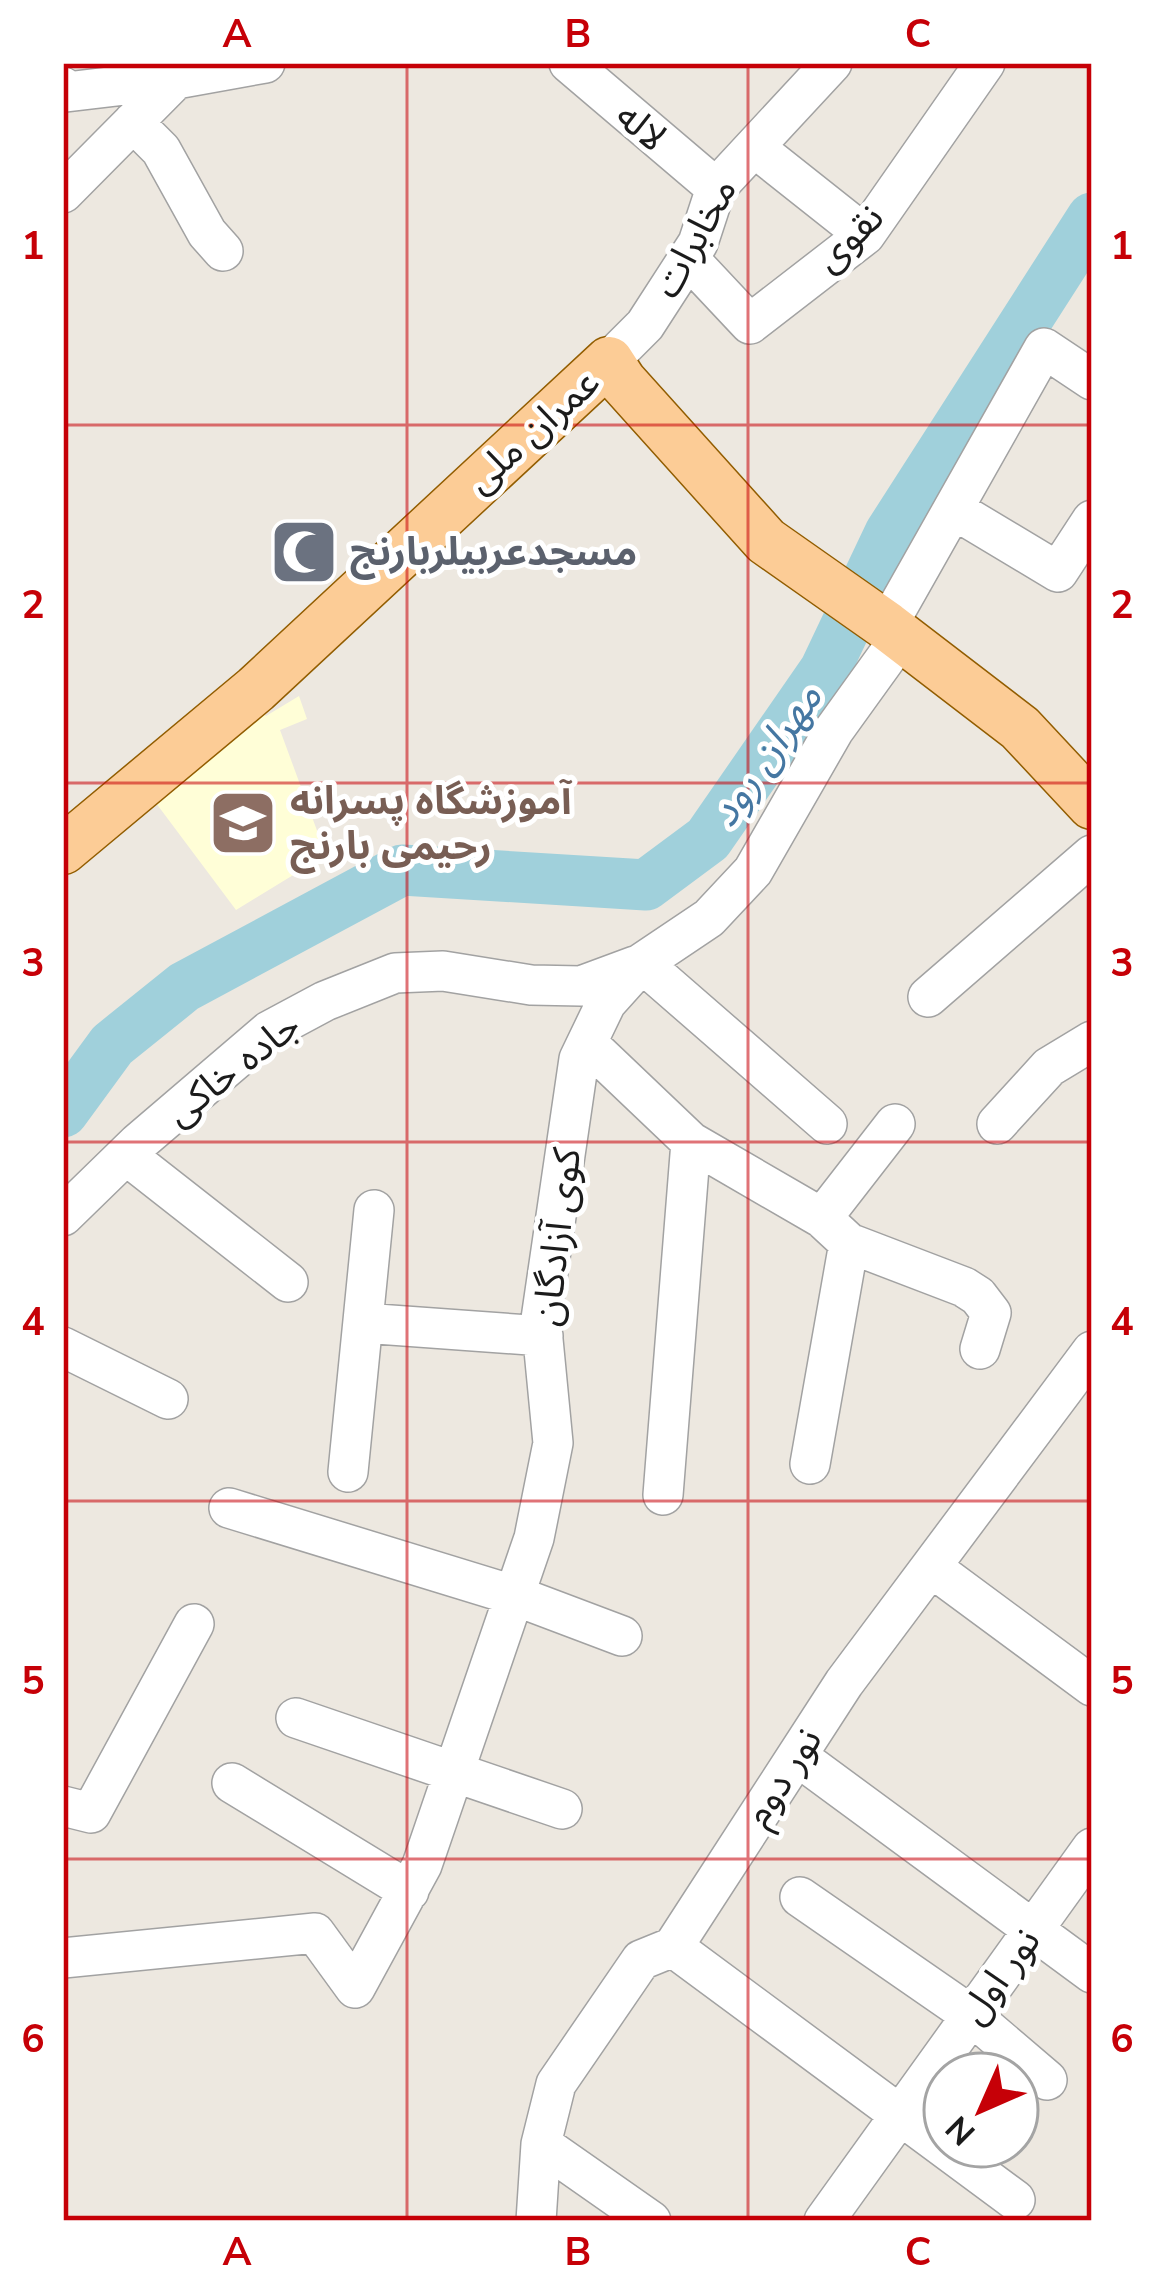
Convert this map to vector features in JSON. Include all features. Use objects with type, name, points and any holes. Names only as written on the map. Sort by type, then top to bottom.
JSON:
[{"type":"main road","name":"عمران ملی","points":[[63,850],[256,689],[609,361],[766,541],[1020,728],[1092,805]]},
{"type":"street","name":"لاله","points":[[569,63],[716,188]]},
{"type":"street","name":"مخابرات","points":[[609,361],[645,325],[698,243],[716,188],[832,63]]},
{"type":"street","name":"نقوی","points":[[688,258],[750,324],[865,235],[985,63]]},
{"type":"street","points":[[63,87],[66,92],[262,64]]},
{"type":"street","points":[[63,194],[176,79]]},
{"type":"street","points":[[133,122],[161,150],[223,251]]},
{"type":"street","points":[[754,147],[865,235]]},
{"type":"street","name":"کوی آزادگان","points":[[63,1958],[315,1933],[355,1988],[409,1891],[455,1772],[534,1538],[553,1443],[541,1318],[579,1059],[606,1003],[642,963],[709,918],[753,871],[894,631],[953,509],[1044,348],[1092,380]]},
{"type":"street","points":[[953,509],[1058,572],[1092,520]]},
{"type":"street","points":[[928,997],[1092,855]]},
{"type":"street","points":[[642,963],[827,1124]]},
{"type":"street","name":"جاده خاکی","points":[[63,1216],[269,1031],[325,1001],[395,973],[443,971],[531,985],[581,986],[642,963]]},
{"type":"street","points":[[997,1124],[1049,1067],[1092,1041]]},
{"type":"street","points":[[587,1042],[691,1142],[836,1230],[978,1296],[991,1313],[980,1349]]},
{"type":"street","points":[[811,1464],[836,1230],[896,1124]]},
{"type":"street","points":[[663,1496],[691,1142]]},
{"type":"street","points":[[126,1155],[288,1282]]},
{"type":"street","points":[[348,1472],[374,1210]]},
{"type":"street","points":[[363,1323],[543,1336]]},
{"type":"street","points":[[63,1347],[168,1399]]},
{"type":"street","name":"نور دوم","points":[[536,2221],[541,2144],[556,2084],[641,1960],[673,1947],[844,1683],[1092,1352]]},
{"type":"street","points":[[229,1508],[516,1596],[622,1636]]},
{"type":"street","points":[[931,1567],[1092,1686]]},
{"type":"street","points":[[63,1806],[91,1814],[194,1624]]},
{"type":"street","points":[[296,1718],[562,1809]]},
{"type":"street","points":[[796,1756],[1092,1972]]},
{"type":"street","points":[[232,1783],[409,1891]]},
{"type":"street","name":"نور اول","points":[[836,2217],[901,2114],[1092,1848]]},
{"type":"street","points":[[800,1897],[972,2016],[1047,2080]]},
{"type":"street","points":[[673,1947],[1015,2200]]},
{"type":"street","points":[[541,2144],[651,2221]]},
{"type":"shaded area","name":"آموزشگاه پسرانه رحیمی بارنج","points":[[299,696],[307,719],[280,730],[326,855],[236,910],[147,791],[258,709],[266,716]]},
{"type":"waterway","name":"مهران رود","points":[[63,1112],[112,1045],[184,987],[402,870],[646,885],[708,839],[825,670],[890,533],[1092,218]]},
{"type":"place","name":"مسجدعربیلربارنج","points":[[304,552]]},
{"type":"place","name":"آموزشگاه پسرانه رحیمی بارنج","points":[[243,823]]}]
